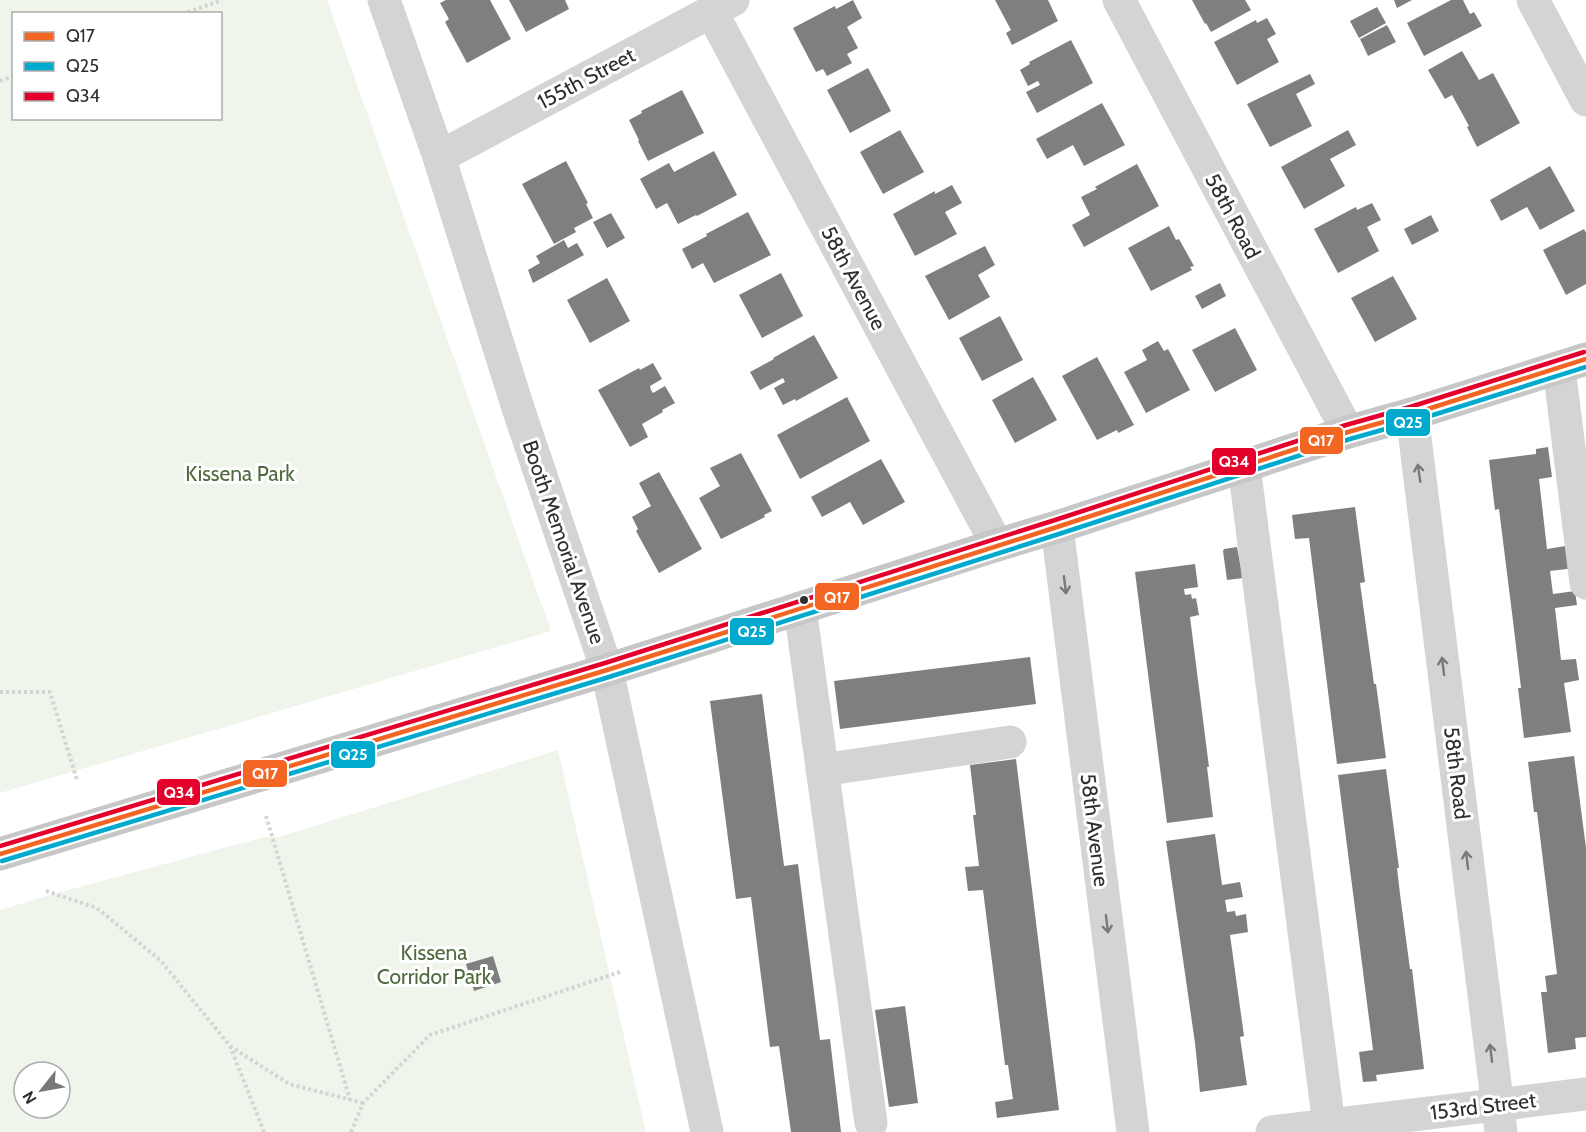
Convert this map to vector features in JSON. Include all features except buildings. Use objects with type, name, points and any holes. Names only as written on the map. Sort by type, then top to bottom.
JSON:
[{"type":"main road","points":[[0,854],[607,670],[1348,432],[1573,363]]},
{"type":"street","name":"Booth Memorial Avenue","points":[[384,0],[439,157],[519,411],[607,670],[707,1132]]},
{"type":"street","name":"58th Road","points":[[1119,0],[1348,432]]},
{"type":"street","points":[[1533,0],[1586,100]]},
{"type":"street","name":"155th Street","points":[[439,157],[722,6]]},
{"type":"street","name":"58th Avenue","points":[[722,6],[997,545]]},
{"type":"street","points":[[1573,363],[1586,583]]},
{"type":"street","name":"58th Road","points":[[1412,414],[1499,1118]]},
{"type":"street","points":[[1244,466],[1318,1128]]},
{"type":"street","name":"58th Avenue","points":[[1057,527],[1134,1132]]},
{"type":"street","points":[[800,608],[871,1124]]},
{"type":"street","points":[[822,770],[1010,742]]},
{"type":"street","name":"153rd Street","points":[[1272,1132],[1499,1118],[1586,1094]]},
{"type":"path","points":[[188,12],[222,0]]},
{"type":"path","points":[[0,692],[50,692],[77,780]]},
{"type":"path","points":[[266,816],[350,1100]]},
{"type":"path","points":[[46,891],[97,908],[161,961],[230,1046],[264,1132]]},
{"type":"path","points":[[351,1132],[363,1103],[430,1035],[620,972]]},
{"type":"path","points":[[230,1046],[289,1084],[363,1103]]},
{"type":"green space","name":"Kissena Park","points":[[0,0],[327,0],[551,631],[0,793]]},
{"type":"green space","name":"Kissena Corridor Park","points":[[558,750],[646,1132],[0,1132],[0,910],[264,837],[279,837]]},
{"type":"transit line","name":"Q34","points":[[0,846],[605,663],[1346,425],[1584,352]]},
{"type":"transit line","name":"Q17","points":[[0,854],[607,670],[1348,432],[1586,359]]},
{"type":"transit line","name":"Q25","points":[[2,861],[609,677],[1350,439],[1586,367]]}]
